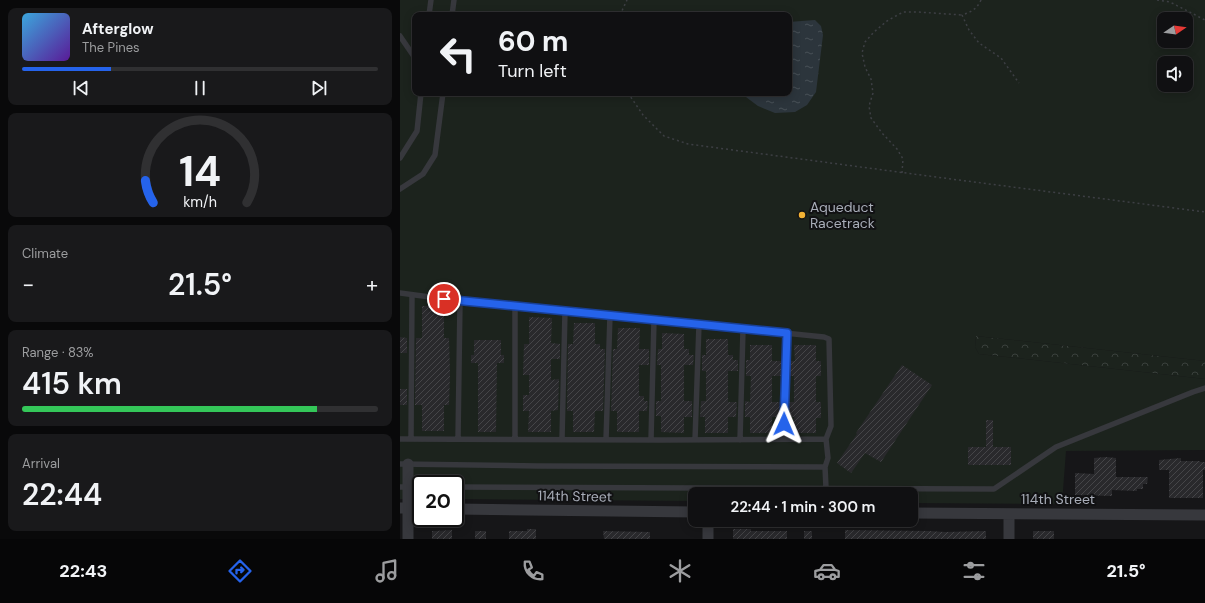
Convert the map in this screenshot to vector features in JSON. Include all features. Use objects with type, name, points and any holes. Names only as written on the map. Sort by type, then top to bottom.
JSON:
[{"type":"street","points":[[404,464],[404,508],[408,539]]},
{"type":"street","name":"114th Street","points":[[464,509],[688,512]]},
{"type":"street","name":"114th Street","points":[[918,513],[1205,515]]},
{"type":"street","points":[[1009,514],[1009,539]]},
{"type":"street","points":[[708,527],[708,539]]},
{"type":"lane","points":[[429,12],[431,0]]},
{"type":"lane","points":[[452,12],[454,0]]},
{"type":"lane","points":[[400,36],[412,54]]},
{"type":"lane","points":[[400,158],[417,132],[421,96]]},
{"type":"lane","points":[[400,189],[423,174],[435,155],[443,96]]},
{"type":"lane","points":[[400,293],[460,301],[787,333],[824,337],[829,339],[831,426],[826,439],[828,458],[826,468],[826,487]]},
{"type":"lane","points":[[411,439],[412,295]]},
{"type":"lane","points":[[458,439],[460,301]]},
{"type":"lane","points":[[515,306],[515,439]]},
{"type":"lane","points":[[562,439],[565,311]]},
{"type":"lane","points":[[606,440],[610,315]]},
{"type":"lane","points":[[651,440],[654,320]]},
{"type":"lane","points":[[695,440],[699,324]]},
{"type":"lane","points":[[740,440],[743,329]]},
{"type":"lane","points":[[784,439],[787,333]]},
{"type":"lane","points":[[918,489],[994,489],[1056,446],[1205,388]]},
{"type":"lane","points":[[400,439],[826,439]]},
{"type":"lane","points":[[404,464],[826,468]]},
{"type":"lane","points":[[464,487],[688,488]]},
{"type":"path","points":[[621,12],[627,0]]},
{"type":"path","points":[[902,173],[903,159],[898,148],[882,133],[871,118],[869,106],[873,93],[871,79],[865,67],[862,53],[865,42],[887,21],[903,12],[962,15],[971,12],[979,5],[981,0]]},
{"type":"path","points":[[1158,0],[1170,2],[1205,20]]},
{"type":"path","points":[[962,15],[969,30],[978,43],[1002,58],[1019,83]]},
{"type":"path","points":[[630,96],[643,115],[664,136],[688,144],[1205,212]]},
{"type":"green space","name":"Aqueduct Racetrack","points":[[400,0],[1205,0],[1205,361],[976,336],[975,347],[979,354],[1205,379],[1205,450],[1066,451],[1062,504],[918,503],[918,487],[688,487],[688,501],[464,499],[464,475],[412,475],[412,499],[400,499]]},
{"type":"green space","points":[[976,336],[1205,361],[1205,379],[979,354],[975,347]]},
{"type":"water","points":[[815,20],[821,26],[823,35],[816,92],[807,105],[795,112],[775,113],[758,106],[745,96],[792,96],[792,22]]},
{"type":"building","points":[[422,306],[444,306],[444,338],[449,338],[450,374],[449,405],[444,405],[444,431],[422,431],[422,405],[415,405],[416,338],[422,338]]},
{"type":"building","points":[[529,317],[552,318],[551,343],[560,344],[560,359],[551,359],[551,380],[559,379],[558,410],[551,411],[551,432],[528,432],[529,411],[523,411],[523,395],[529,395],[529,375],[523,375],[524,344],[529,344]]},
{"type":"building","points":[[574,323],[595,323],[595,344],[600,344],[600,349],[605,349],[603,411],[595,411],[594,432],[573,432],[573,411],[567,411],[568,344],[573,344]]},
{"type":"building","points":[[618,328],[640,328],[639,349],[649,349],[649,365],[639,365],[639,396],[644,396],[644,401],[648,401],[647,411],[639,411],[639,432],[617,432],[617,411],[611,411],[613,349],[617,349]]},
{"type":"building","points":[[662,333],[684,334],[684,349],[689,349],[689,355],[694,355],[693,365],[684,365],[684,401],[692,401],[692,417],[684,417],[684,433],[661,432],[661,416],[656,416],[656,401],[661,401],[661,365],[657,365],[658,349],[662,349]]},
{"type":"building","points":[[400,337],[407,338],[407,353],[400,353]]},
{"type":"building","points":[[706,339],[728,339],[728,355],[733,355],[733,360],[738,360],[738,371],[728,371],[728,402],[737,402],[736,417],[728,417],[728,433],[705,433],[705,417],[700,417],[701,401],[706,401],[706,371],[702,371],[702,355],[706,355]]},
{"type":"building","points":[[474,340],[501,340],[501,355],[504,355],[504,363],[497,363],[496,432],[478,432],[478,363],[471,363],[471,355],[474,355]]},
{"type":"building","points":[[750,345],[772,345],[772,361],[782,361],[782,376],[772,376],[772,402],[781,402],[780,417],[772,417],[772,433],[750,433],[750,417],[745,417],[745,401],[750,402],[751,376],[746,376],[746,360],[750,360]]},
{"type":"building","points":[[794,345],[816,345],[816,361],[821,361],[821,376],[816,376],[816,402],[821,402],[821,418],[816,418],[816,433],[794,433],[794,417],[789,417],[789,402],[794,402],[794,376],[790,376],[790,361],[795,361]]},
{"type":"building","points":[[902,365],[932,385],[881,462],[865,453],[851,473],[837,463]]},
{"type":"building","points":[[400,389],[407,389],[407,405],[400,405]]},
{"type":"building","points":[[986,420],[993,420],[993,447],[1011,447],[1011,465],[968,465],[968,447],[986,447]]},
{"type":"building","points":[[1094,458],[1116,458],[1116,477],[1148,477],[1147,484],[1143,484],[1143,489],[1137,489],[1137,491],[1112,490],[1112,496],[1075,495],[1075,473],[1094,474]]},
{"type":"building","points":[[1181,458],[1181,461],[1205,462],[1205,470],[1203,470],[1203,498],[1169,498],[1169,470],[1159,470],[1159,460]]},
{"type":"building","points":[[527,529],[536,529],[536,539],[509,539],[509,531],[527,531]]},
{"type":"building","points":[[733,529],[751,529],[751,531],[787,531],[787,539],[733,539]]},
{"type":"building","points":[[452,530],[452,539],[432,539],[432,531]]},
{"type":"building","points":[[845,530],[945,532],[986,531],[986,539],[845,539]]},
{"type":"building","points":[[475,531],[486,531],[486,539],[475,539]]},
{"type":"building","points":[[603,531],[650,532],[650,539],[604,539]]},
{"type":"building","points":[[804,531],[812,531],[812,539],[804,539]]},
{"type":"building","points":[[1033,531],[1054,531],[1054,539],[1033,539]]},
{"type":"place","name":"Aqueduct Racetrack","points":[[802,215]]},
{"type":"route","points":[[444,299],[787,333],[784,424]]}]
